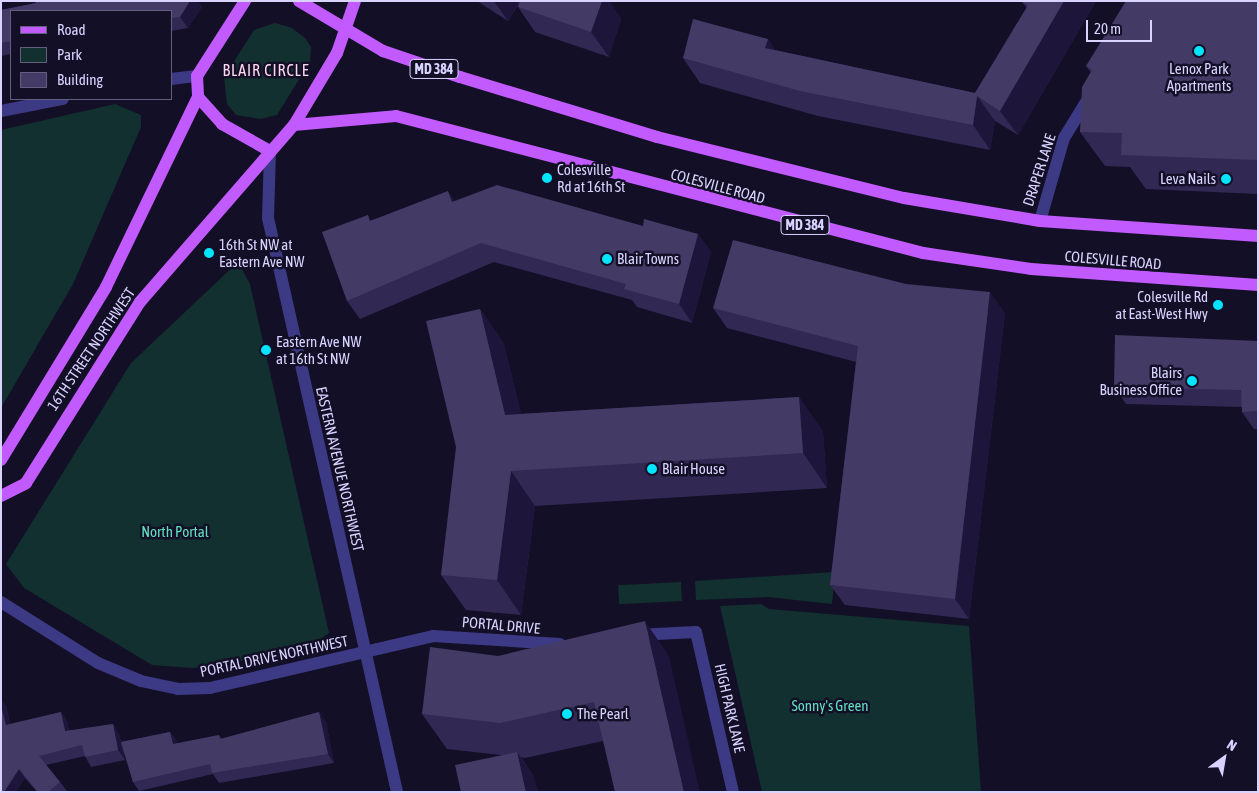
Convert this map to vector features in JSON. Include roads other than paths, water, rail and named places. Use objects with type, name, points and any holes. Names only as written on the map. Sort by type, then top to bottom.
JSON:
[{"type":"main road","points":[[245,1],[197,76],[198,97],[222,124],[270,151],[294,125],[337,53],[355,1]]},
{"type":"main road","name":"MD 384","points":[[299,1],[397,56],[657,137],[904,198],[1040,221],[1258,236]]},
{"type":"main road","name":"16TH STREET NORTHWEST","points":[[1,460],[106,287],[198,97]]},
{"type":"main road","name":"COLESVILLE ROAD","points":[[294,125],[396,116],[923,252],[1031,269],[1258,285]]},
{"type":"main road","name":"16TH STREET NORTHWEST","points":[[1,496],[26,483],[140,302],[270,151]]},
{"type":"street","points":[[172,79],[197,76]]},
{"type":"street","name":"DRAPER LANE","points":[[1040,221],[1064,138],[1095,88]]},
{"type":"street","points":[[1,111],[58,100]]},
{"type":"street","name":"EASTERN AVENUE NORTHWEST","points":[[270,151],[268,218],[397,792]]},
{"type":"street","name":"PORTAL DRIVE NORTHWEST","points":[[1,602],[98,663],[141,681],[178,689],[210,688],[365,653]]},
{"type":"street","name":"HIGH PARK LANE","points":[[622,636],[696,632],[733,792]]},
{"type":"street","name":"PORTAL DRIVE","points":[[365,653],[433,636],[549,646],[576,641]]},
{"type":"place","name":"Lenox Park Apartments","points":[[1199,51]]},
{"type":"place","name":"Colesville Rd at 16th St","points":[[547,178]]},
{"type":"place","name":"Leva Nails","points":[[1226,179]]},
{"type":"place","name":"16th St NW at Eastern Ave NW","points":[[209,253]]},
{"type":"place","name":"Blair Towns","points":[[607,259]]},
{"type":"place","name":"Colesville Rd at East-West Hwy","points":[[1218,305]]},
{"type":"place","name":"Eastern Ave NW at 16th St NW","points":[[266,350]]},
{"type":"place","name":"Blairs Business Office","points":[[1192,381]]},
{"type":"place","name":"Blair House","points":[[652,469]]},
{"type":"place","name":"The Pearl","points":[[567,714]]},
{"type":"district","name":"BLAIR CIRCLE","points":[[266,70]]},
{"type":"park label","name":"North Portal","points":[[175,532]]},
{"type":"park label","name":"Sonny's Green","points":[[830,706]]}]
